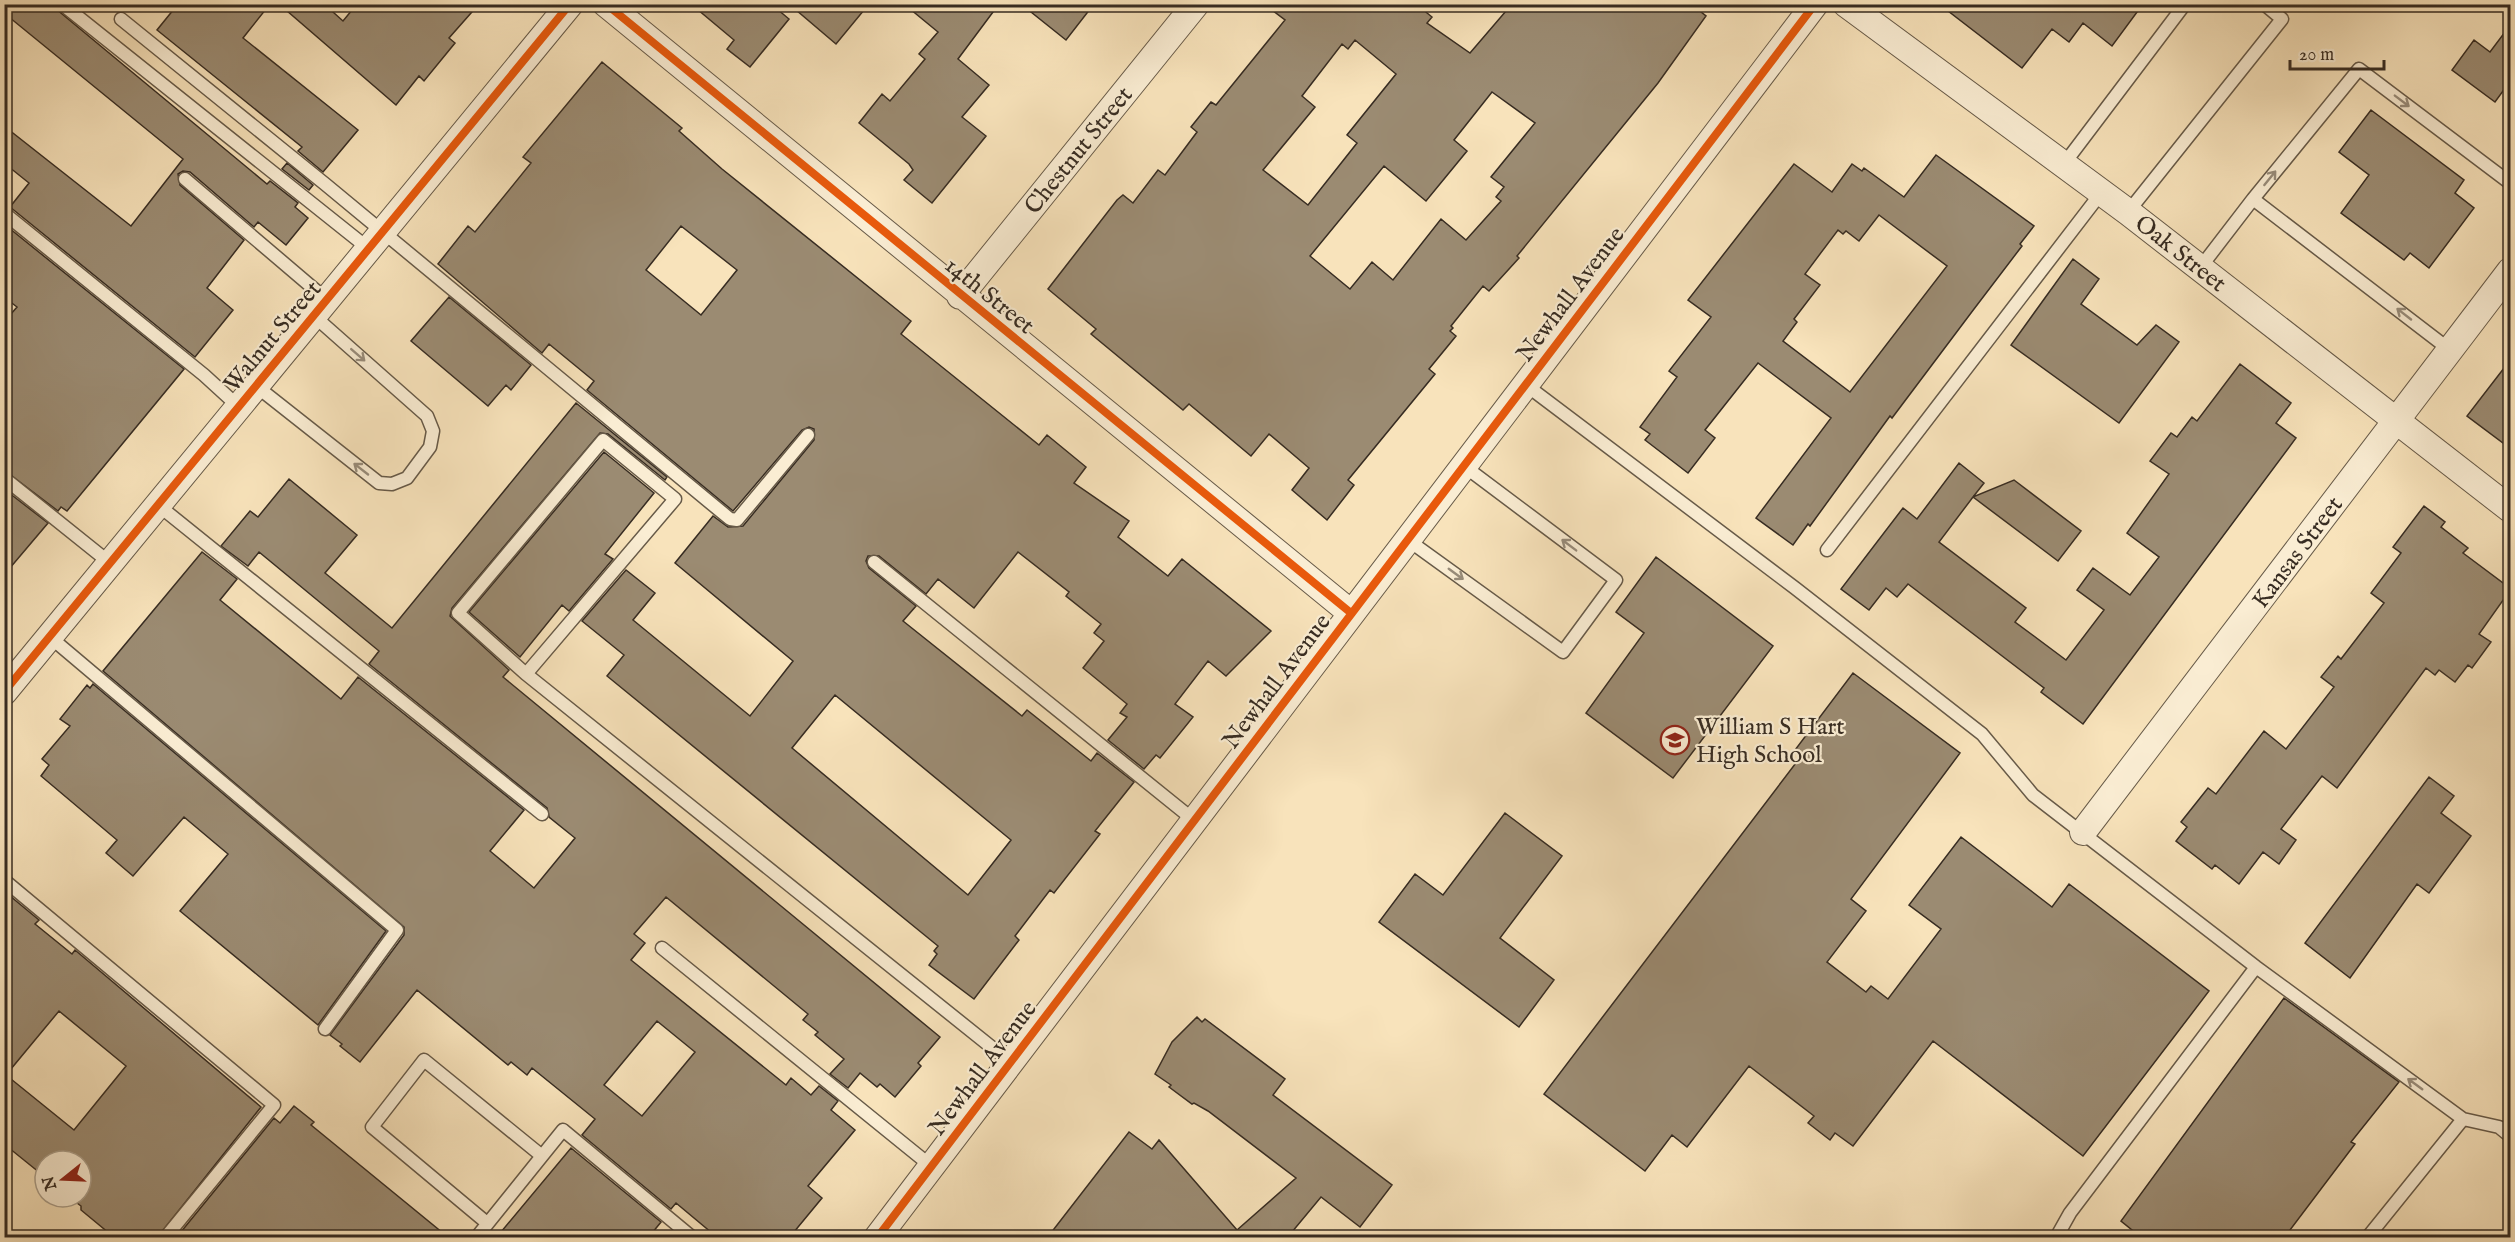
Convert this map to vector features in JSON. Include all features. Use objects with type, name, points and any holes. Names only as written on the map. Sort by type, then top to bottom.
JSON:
[{"type":"street","name":"Walnut Street","points":[[4,692],[570,4]]},
{"type":"street","name":"14th Street","points":[[606,4],[960,296],[1351,613]]},
{"type":"street","name":"Chestnut Street","points":[[960,296],[1196,4]]},
{"type":"street","name":"Newhall Avenue","points":[[876,1238],[1815,4]]},
{"type":"street","name":"Oak Street","points":[[1846,4],[2128,212],[2511,509]]},
{"type":"street","name":"Kansas Street","points":[[2083,832],[2511,271]]},
{"type":"lane","points":[[62,4],[376,240],[730,519],[737,520],[808,435]]},
{"type":"lane","points":[[2064,164],[2185,4]]},
{"type":"lane","points":[[2128,212],[2282,19],[2265,4]]},
{"type":"lane","points":[[122,19],[376,240]]},
{"type":"lane","points":[[2200,268],[2359,69],[2511,183]]},
{"type":"lane","points":[[185,179],[321,308],[427,416],[433,431],[430,447],[407,478],[392,484],[379,483],[256,386]]},
{"type":"lane","points":[[1827,550],[2101,193]]},
{"type":"lane","points":[[2253,199],[2450,350]]},
{"type":"lane","points":[[4,213],[204,375],[239,407]]},
{"type":"lane","points":[[1526,386],[1795,588],[1982,734],[2033,795],[2256,967],[2463,1119],[2499,1127],[2511,1136]]},
{"type":"lane","points":[[526,674],[675,499],[603,441],[458,613],[526,674],[1010,1062]]},
{"type":"lane","points":[[1408,540],[1563,652],[1616,580],[1464,466]]},
{"type":"lane","points":[[4,478],[110,563]]},
{"type":"lane","points":[[158,505],[542,814]]},
{"type":"lane","points":[[874,562],[1195,820]]},
{"type":"lane","points":[[50,638],[396,930],[325,1029]]},
{"type":"lane","points":[[4,880],[274,1105],[165,1238]]},
{"type":"lane","points":[[662,948],[931,1166]]},
{"type":"lane","points":[[2056,1238],[2070,1213],[2256,967]]},
{"type":"lane","points":[[487,1223],[372,1127],[424,1060],[542,1156]]},
{"type":"lane","points":[[2367,1238],[2463,1119]]},
{"type":"lane","points":[[476,1238],[563,1130],[693,1238]]},
{"type":"building","points":[[4,4],[50,4],[267,184],[270,181],[298,203],[295,207],[308,218],[286,245],[258,222],[254,227],[190,172],[183,171],[178,174],[180,185],[244,240],[207,288],[233,310],[195,357],[10,207],[29,183],[4,163],[4,126],[131,226],[183,159],[4,13]]},
{"type":"building","points":[[178,4],[270,4],[243,38],[358,130],[323,172],[298,151],[302,147],[157,30]]},
{"type":"building","points":[[279,4],[324,4],[343,21],[357,4],[479,4],[449,38],[455,43],[424,81],[419,76],[396,105]]},
{"type":"building","points":[[691,4],[771,4],[789,19],[750,67],[727,49],[734,40]]},
{"type":"building","points":[[789,4],[869,4],[836,44]]},
{"type":"building","points":[[904,4],[999,4],[958,59],[989,85],[962,117],[986,136],[932,203],[904,180],[913,170],[909,164],[859,123],[882,94],[890,101],[925,59],[919,54],[938,32]]},
{"type":"building","points":[[1021,4],[1094,4],[1066,40]]},
{"type":"building","points":[[1264,4],[1416,4],[1432,17],[1427,23],[1470,53],[1512,4],[1691,4],[1706,16],[1658,83],[1517,256],[1519,258],[1489,291],[1483,286],[1451,326],[1453,328],[1450,331],[1456,336],[1429,369],[1435,374],[1348,480],[1354,485],[1327,520],[1292,490],[1309,468],[1269,434],[1251,456],[1189,404],[1183,410],[1091,334],[1096,329],[1048,289],[1117,200],[1123,195],[1133,203],[1158,170],[1165,175],[1197,132],[1191,127],[1211,102],[1216,105],[1285,20]],"holes":[[[1355,40],[1396,74],[1347,135],[1357,143],[1308,205],[1263,170],[1315,107],[1302,96],[1342,44],[1348,49]],[[1492,92],[1535,123],[1491,177],[1504,187],[1496,197],[1501,201],[1466,240],[1441,219],[1393,280],[1372,262],[1350,289],[1310,256],[1384,166],[1426,201],[1467,151],[1454,140]]]},
{"type":"building","points":[[1939,4],[2143,4],[2112,46],[2083,23],[2069,42],[2052,29],[2022,68]]},
{"type":"building","points":[[2511,24],[2511,80],[2495,102],[2452,70],[2474,40],[2490,52]]},
{"type":"building","points":[[602,62],[682,128],[679,131],[722,169],[911,321],[901,334],[1039,445],[1047,435],[1086,467],[1074,483],[1129,521],[1118,537],[1168,576],[1182,559],[1271,631],[1226,676],[1208,661],[1175,704],[1193,717],[1160,758],[1156,755],[1144,769],[1108,740],[1127,717],[1120,713],[1127,704],[1083,668],[1104,641],[1094,633],[1101,624],[1066,596],[1069,592],[1018,552],[974,608],[938,579],[926,594],[879,556],[868,556],[866,561],[869,568],[916,606],[903,621],[1022,716],[1027,710],[1091,761],[1097,753],[1134,782],[1095,831],[1100,834],[1054,893],[1050,890],[1015,936],[1019,940],[974,999],[929,965],[937,954],[934,951],[938,946],[607,676],[624,655],[582,621],[626,570],[655,593],[633,620],[750,716],[793,661],[675,563],[713,516],[728,527],[743,526],[814,440],[814,429],[809,427],[802,430],[733,511],[587,390],[594,381],[549,344],[542,353],[438,264],[468,226],[475,232],[531,163],[523,157]],"holes":[[[681,226],[737,270],[701,315],[646,270]],[[835,695],[1011,840],[968,895],[792,748]]]},
{"type":"building","points":[[2371,110],[2464,180],[2455,193],[2474,208],[2429,268],[2410,253],[2404,260],[2341,213],[2369,175],[2339,152]]},
{"type":"building","points":[[1936,155],[2034,226],[2020,244],[2022,246],[1892,418],[1890,416],[1810,526],[1808,524],[1793,545],[1756,518],[1831,418],[1758,363],[1705,430],[1715,438],[1688,473],[1645,440],[1650,434],[1640,427],[1677,377],[1669,371],[1711,317],[1688,300],[1794,164],[1832,192],[1852,164],[1862,171],[1864,168],[1904,197]],"holes":[[[1879,215],[1947,266],[1850,392],[1783,341],[1797,322],[1794,319],[1820,285],[1805,274],[1838,230],[1843,234],[1846,231],[1859,241]]]},
{"type":"building","points":[[287,163],[313,185],[309,190],[282,169]]},
{"type":"building","points":[[4,224],[184,369],[67,511],[61,507],[58,511],[4,470],[4,322],[17,307],[4,297]]},
{"type":"building","points":[[2073,259],[2099,279],[2081,304],[2137,345],[2156,325],[2179,342],[2119,423],[2011,345]]},
{"type":"building","points":[[449,297],[531,365],[511,390],[506,385],[488,406],[411,341]]},
{"type":"building","points":[[2511,359],[2511,449],[2467,416]]},
{"type":"building","points":[[2240,364],[2291,403],[2276,423],[2296,438],[2083,724],[2041,692],[2044,688],[1908,584],[1897,597],[1886,588],[1869,610],[1841,589],[1903,508],[1917,519],[1959,463],[1984,483],[1939,542],[2026,608],[2015,622],[2066,660],[2104,610],[2077,590],[2093,568],[2130,595],[2159,557],[2127,533],[2169,474],[2150,461],[2171,433],[2177,437],[2192,417],[2197,421]]},
{"type":"building","points":[[576,403],[667,477],[665,480],[608,434],[600,433],[452,608],[450,616],[509,670],[503,677],[940,1037],[918,1063],[921,1066],[895,1097],[880,1084],[877,1087],[860,1073],[848,1088],[830,1074],[844,1059],[815,1035],[818,1032],[803,1020],[808,1014],[666,897],[634,934],[645,943],[631,960],[786,1085],[791,1078],[811,1095],[819,1086],[838,1101],[831,1110],[855,1130],[808,1186],[822,1198],[789,1238],[718,1238],[676,1203],[671,1209],[582,1135],[595,1119],[532,1068],[527,1075],[511,1062],[508,1065],[417,990],[360,1062],[340,1046],[342,1044],[330,1035],[404,935],[404,927],[103,671],[202,552],[237,579],[220,600],[341,699],[358,677],[524,810],[490,851],[534,888],[575,838],[549,817],[547,808],[369,664],[379,651],[259,552],[248,566],[221,546],[250,511],[258,517],[289,479],[357,535],[325,573],[392,628]],"holes":[[[657,1021],[695,1052],[642,1116],[604,1085]]]},
{"type":"building","points":[[604,452],[654,493],[605,554],[613,559],[569,611],[562,605],[520,657],[469,612]]},
{"type":"building","points":[[2014,480],[2081,531],[2058,561],[1973,497]]},
{"type":"building","points":[[4,489],[48,523],[4,575]]},
{"type":"building","points":[[2424,506],[2445,522],[2441,527],[2468,548],[2463,553],[2511,589],[2479,634],[2491,642],[2472,668],[2468,665],[2455,682],[2439,670],[2435,675],[2426,668],[2337,788],[2322,776],[2281,829],[2296,840],[2279,864],[2263,852],[2239,884],[2215,865],[2212,869],[2176,841],[2187,827],[2181,822],[2208,788],[2216,794],[2264,731],[2286,749],[2334,687],[2321,677],[2338,656],[2341,659],[2384,603],[2371,593],[2401,553],[2393,547]]},
{"type":"building","points":[[1656,557],[1773,646],[1673,778],[1586,713],[1644,633],[1616,612]]},
{"type":"building","points":[[1853,673],[1960,753],[1851,899],[1866,911],[1827,962],[1866,992],[1871,986],[1888,999],[1941,929],[1909,905],[1961,837],[2052,907],[2069,884],[2209,991],[2083,1156],[1933,1041],[1853,1146],[1835,1133],[1830,1140],[1808,1123],[1814,1116],[1749,1066],[1687,1147],[1672,1135],[1645,1171],[1544,1094],[1802,755],[1795,750]]},
{"type":"building","points":[[93,684],[386,931],[318,1025],[180,911],[228,854],[184,817],[133,876],[106,853],[117,840],[41,776],[49,765],[42,759],[70,726],[60,719],[87,685],[90,688]]},
{"type":"building","points":[[2429,777],[2454,796],[2441,813],[2471,836],[2429,893],[2417,884],[2350,978],[2305,943]]},
{"type":"building","points":[[1505,813],[1562,856],[1500,938],[1554,980],[1519,1027],[1379,922],[1415,874],[1443,895]]},
{"type":"building","points":[[4,891],[39,920],[35,924],[72,954],[75,950],[261,1107],[157,1238],[115,1238],[81,1210],[93,1209],[93,1149],[33,1149],[33,1167],[4,1144]],"holes":[[[59,1011],[126,1066],[74,1130],[6,1075]]]},
{"type":"building","points":[[2284,998],[2399,1082],[2351,1142],[2355,1144],[2284,1238],[2142,1238],[2121,1221]]},
{"type":"building","points":[[1197,1017],[1202,1022],[1205,1019],[1285,1079],[1273,1095],[1392,1185],[1360,1227],[1321,1197],[1287,1238],[1047,1238],[1129,1132],[1152,1149],[1159,1140],[1237,1230],[1296,1178],[1208,1111],[1192,1104],[1155,1074],[1172,1042]]},
{"type":"building","points":[[294,1106],[314,1122],[311,1125],[449,1238],[176,1238],[274,1118],[280,1123]]},
{"type":"building","points":[[571,1148],[661,1222],[648,1238],[496,1238]]},
{"type":"cycle path","points":[[4,692],[570,4]]},
{"type":"cycle path","points":[[606,4],[1351,613]]},
{"type":"cycle path","points":[[877,1238],[1815,4]]},
{"type":"place","name":"William S Hart High School","points":[[1675,740]]}]
